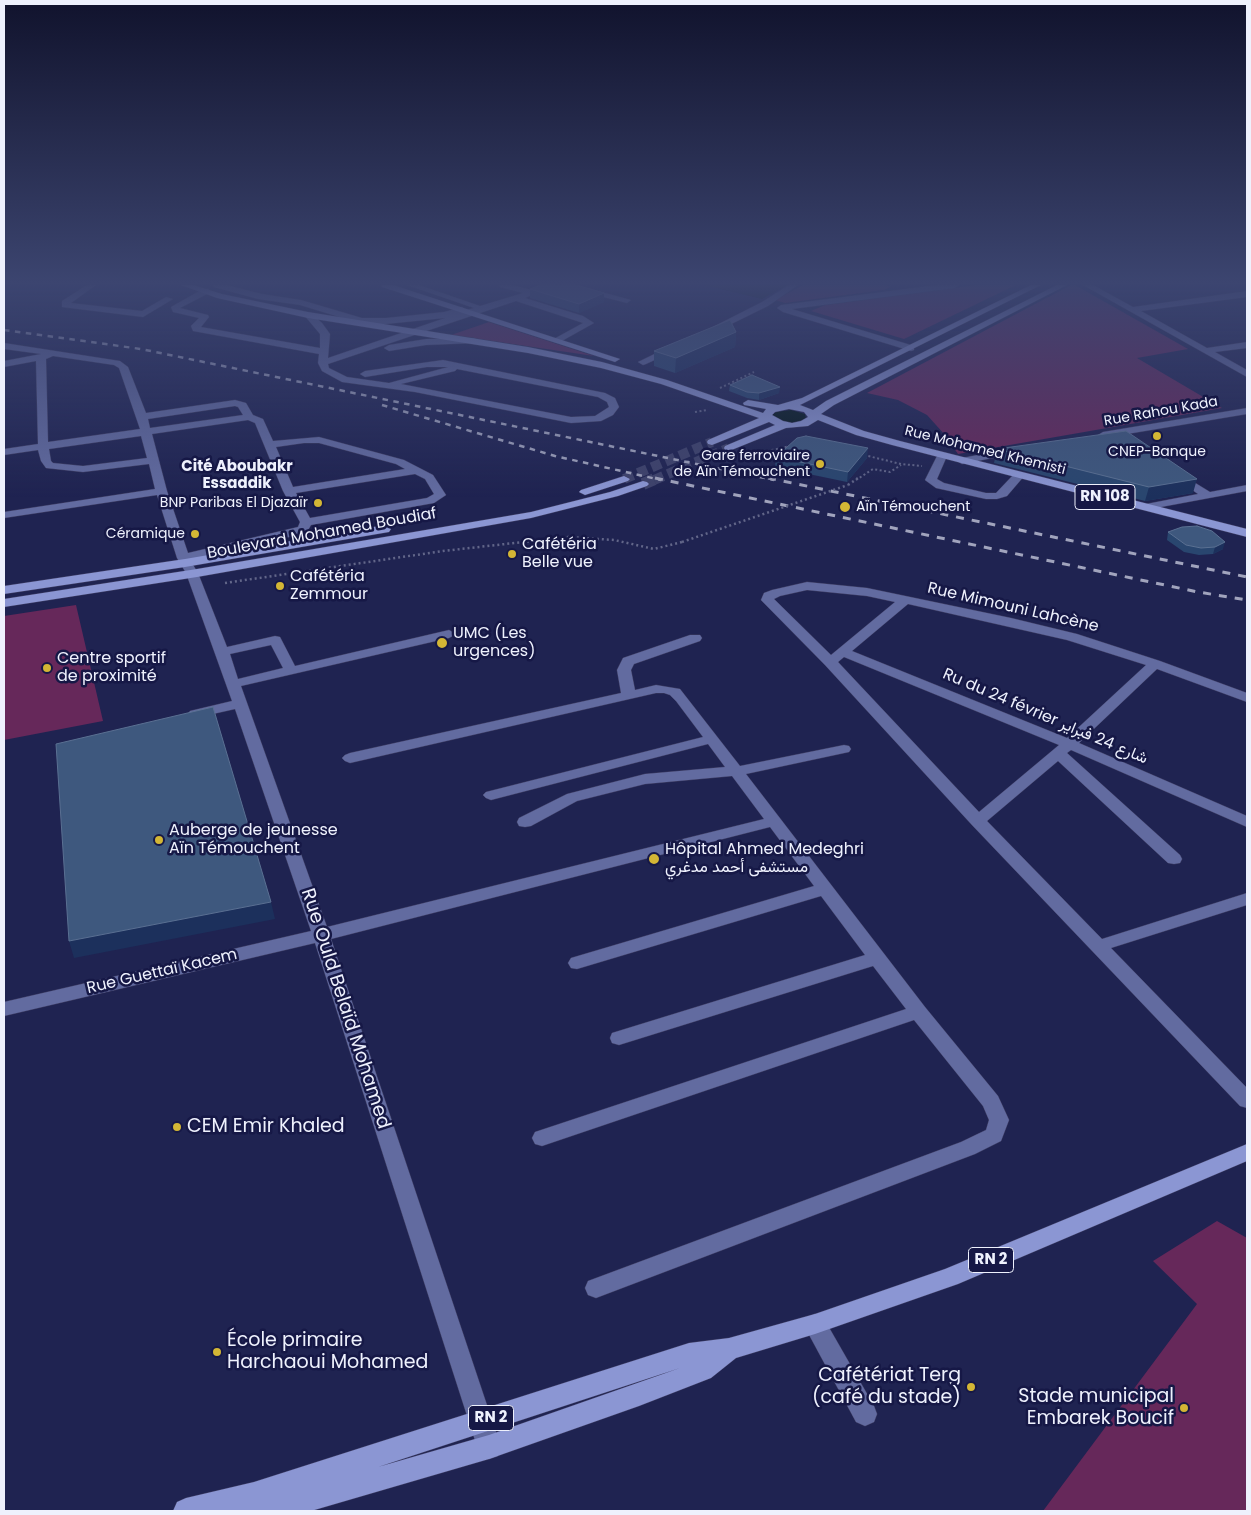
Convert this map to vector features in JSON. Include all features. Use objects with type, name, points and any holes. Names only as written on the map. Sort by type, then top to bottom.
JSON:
[{"type":"main road","points":[[551,356],[602,365],[664,382],[785,425]]},
{"type":"main road","points":[[603,356],[745,403],[776,408]]},
{"type":"main road","points":[[768,418],[768,412],[776,408],[789,406],[896,356]]},
{"type":"main road","points":[[804,424],[812,421],[814,415],[830,403],[923,356]]},
{"type":"main road","points":[[733,405],[739,414],[740,429]]},
{"type":"main road","name":"Rue Mohamed Khemisti","points":[[789,406],[802,408],[814,415],[860,433],[942,456],[1247,533]]},
{"type":"main road","points":[[712,442],[768,418]]},
{"type":"main road","name":"Rue Mohamed Khemisti","points":[[785,425],[804,424],[860,433]]},
{"type":"main road","points":[[729,448],[785,425]]},
{"type":"main road","name":"Boulevard Mohamed Boudiaf","points":[[4,603],[189,570],[537,503],[594,490],[624,480]]},
{"type":"main road","name":"Boulevard Mohamed Boudiaf","points":[[4,590],[189,570],[531,515],[614,494],[643,484]]},
{"type":"main road","name":"RN 2","points":[[191,1511],[260,1506],[481,1422],[689,1354],[729,1350],[815,1324],[950,1277],[1247,1152]]},
{"type":"main road","points":[[260,1506],[296,1508],[489,1447],[648,1392],[703,1370],[729,1350]]},
{"type":"street","points":[[4,364],[61,356]]},
{"type":"street","name":"Rue Ould Belaïd Mohamed","points":[[71,356],[117,363],[123,367],[147,433],[161,490],[189,570],[222,652],[321,935],[489,1447]]},
{"type":"street","points":[[324,356],[323,363],[325,369],[338,377],[360,383],[423,390],[571,420],[596,419],[609,414],[614,407],[611,400],[601,395],[449,364],[428,364],[365,374],[339,373],[332,370],[332,366],[335,363],[357,356]]},
{"type":"street","points":[[323,363],[344,356]]},
{"type":"street","points":[[643,362],[656,356]]},
{"type":"street","points":[[1214,356],[1247,374]]},
{"type":"street","points":[[41,358],[43,446],[46,461],[50,466],[72,468],[154,460]]},
{"type":"street","points":[[398,382],[399,378],[404,376],[449,364]]},
{"type":"street","points":[[386,386],[398,382],[416,382],[466,368]]},
{"type":"street","points":[[365,374],[378,378],[386,386]]},
{"type":"street","points":[[142,417],[235,403],[242,405],[249,418]]},
{"type":"street","name":"Rue Rahou Kada","points":[[1096,436],[1247,411]]},
{"type":"street","points":[[4,452],[249,418],[259,421],[289,491],[306,522]]},
{"type":"street","points":[[1116,433],[1131,443]]},
{"type":"street","points":[[269,446],[304,440],[319,440],[400,462],[429,477],[440,496],[306,522]]},
{"type":"street","points":[[962,461],[1029,449]]},
{"type":"street","points":[[942,456],[931,480],[933,483],[986,496],[1003,494],[1019,475]]},
{"type":"street","points":[[1169,469],[1207,495]]},
{"type":"street","points":[[289,491],[418,470]]},
{"type":"street","points":[[1145,507],[1247,488]]},
{"type":"street","points":[[4,515],[161,490]]},
{"type":"street","points":[[189,570],[303,529],[306,522]]},
{"type":"street","name":"Rue Mimouni Lahcène","points":[[836,657],[767,600],[769,596],[808,586],[867,592],[1011,622],[1072,637],[1155,664],[1247,698]]},
{"type":"street","points":[[905,600],[836,657],[978,820],[1247,1100]]},
{"type":"street","points":[[233,684],[449,634]]},
{"type":"street","points":[[629,695],[624,670],[628,661],[646,652],[695,638]]},
{"type":"street","points":[[222,652],[275,640],[291,671]]},
{"type":"street","name":"Ru du 24 février شارع 24 فبراير","points":[[836,657],[1247,822]]},
{"type":"street","points":[[978,820],[1064,748],[1155,664]]},
{"type":"street","points":[[350,758],[656,689],[675,692],[682,698],[824,890],[918,1012],[991,1102],[1000,1120],[994,1135],[968,1148],[596,1288]]},
{"type":"street","points":[[182,717],[240,704]]},
{"type":"street","points":[[492,796],[711,739]]},
{"type":"street","points":[[1064,748],[1174,859]]},
{"type":"street","points":[[525,822],[572,797],[645,779],[736,771],[844,749]]},
{"type":"street","name":"Rue Guettaï Kacem","points":[[4,1009],[321,935],[774,821]]},
{"type":"street","points":[[577,963],[824,890]]},
{"type":"street","points":[[1099,946],[1247,899]]},
{"type":"street","points":[[619,1038],[877,958]]},
{"type":"street","points":[[542,1138],[918,1012]]},
{"type":"street","points":[[815,1324],[865,1414]]},
{"type":"path","points":[[710,392],[754,372]]},
{"type":"path","points":[[754,454],[798,444]]},
{"type":"path","points":[[858,454],[901,464],[936,466]]},
{"type":"path","points":[[189,570],[443,551],[568,538],[614,540],[654,549],[682,542],[848,485],[873,469],[890,472],[901,464]]},
{"type":"shaded area","points":[[937,356],[1150,356],[1137,358],[1222,408],[958,454],[945,435],[927,415],[898,400],[867,393]]},
{"type":"shaded area","points":[[791,410],[805,414],[806,419],[800,423],[783,423],[772,415],[776,412]]},
{"type":"shaded area","name":"Centre sportif de proximité","points":[[76,605],[103,721],[4,740],[4,616]]},
{"type":"shaded area","name":"Stade municipal Embarek Boucif","points":[[1217,1221],[1247,1238],[1247,1511],[1043,1511],[1197,1304],[1153,1261]]},
{"type":"building","points":[[752,375],[780,387],[759,393],[747,392],[730,385]]},
{"type":"building","points":[[1126,431],[1197,479],[1149,487],[997,449]]},
{"type":"building","points":[[806,436],[868,448],[848,472],[776,457],[797,438]]},
{"type":"building","points":[[1197,526],[1212,531],[1225,542],[1215,547],[1201,548],[1186,545],[1168,532],[1182,527]]},
{"type":"building","name":"Auberge de jeunesse Aïn Témouchent","points":[[213,707],[271,902],[69,941],[56,744]]},
{"type":"tunnel","points":[[624,479],[712,442]]},
{"type":"tunnel","points":[[654,480],[729,448]]},
{"type":"tunnel","points":[[643,484],[657,478]]},
{"type":"railway","points":[[173,356],[774,480]]},
{"type":"railway","points":[[382,405],[555,456],[661,480]]},
{"type":"railway","points":[[655,478],[1198,592],[1247,600]]},
{"type":"railway","points":[[768,478],[1247,577]]},
{"type":"place","name":"CNEP-Banque","points":[[1157,436]]},
{"type":"place","name":"Gare ferroviaire de Aïn Témouchent","points":[[820,464]]},
{"type":"place","name":"BNP Paribas El Djazaïr","points":[[318,503]]},
{"type":"place","name":"Aïn Témouchent","points":[[845,507]]},
{"type":"place","name":"Céramique","points":[[195,534]]},
{"type":"place","name":"Cafétéria Belle vue","points":[[512,554]]},
{"type":"place","name":"Cafétéria Zemmour","points":[[280,586]]},
{"type":"place","name":"UMC (Les urgences)","points":[[442,643]]},
{"type":"place","name":"Centre sportif de proximité","points":[[47,668]]},
{"type":"place","name":"Auberge de jeunesse Aïn Témouchent","points":[[159,840]]},
{"type":"place","name":"Hôpital Ahmed Medeghri مستشفى أحمد مدغري","points":[[654,859]]},
{"type":"place","name":"CEM Emir Khaled","points":[[177,1127]]},
{"type":"place","name":"École primaire Harchaoui Mohamed","points":[[217,1352]]},
{"type":"place","name":"Cafétériat Terg (café du stade)","points":[[971,1387]]},
{"type":"place","name":"Stade municipal Embarek Boucif","points":[[1184,1408]]},
{"type":"district","name":"Cité Aboubakr Essaddik","points":[[237,476]]}]
